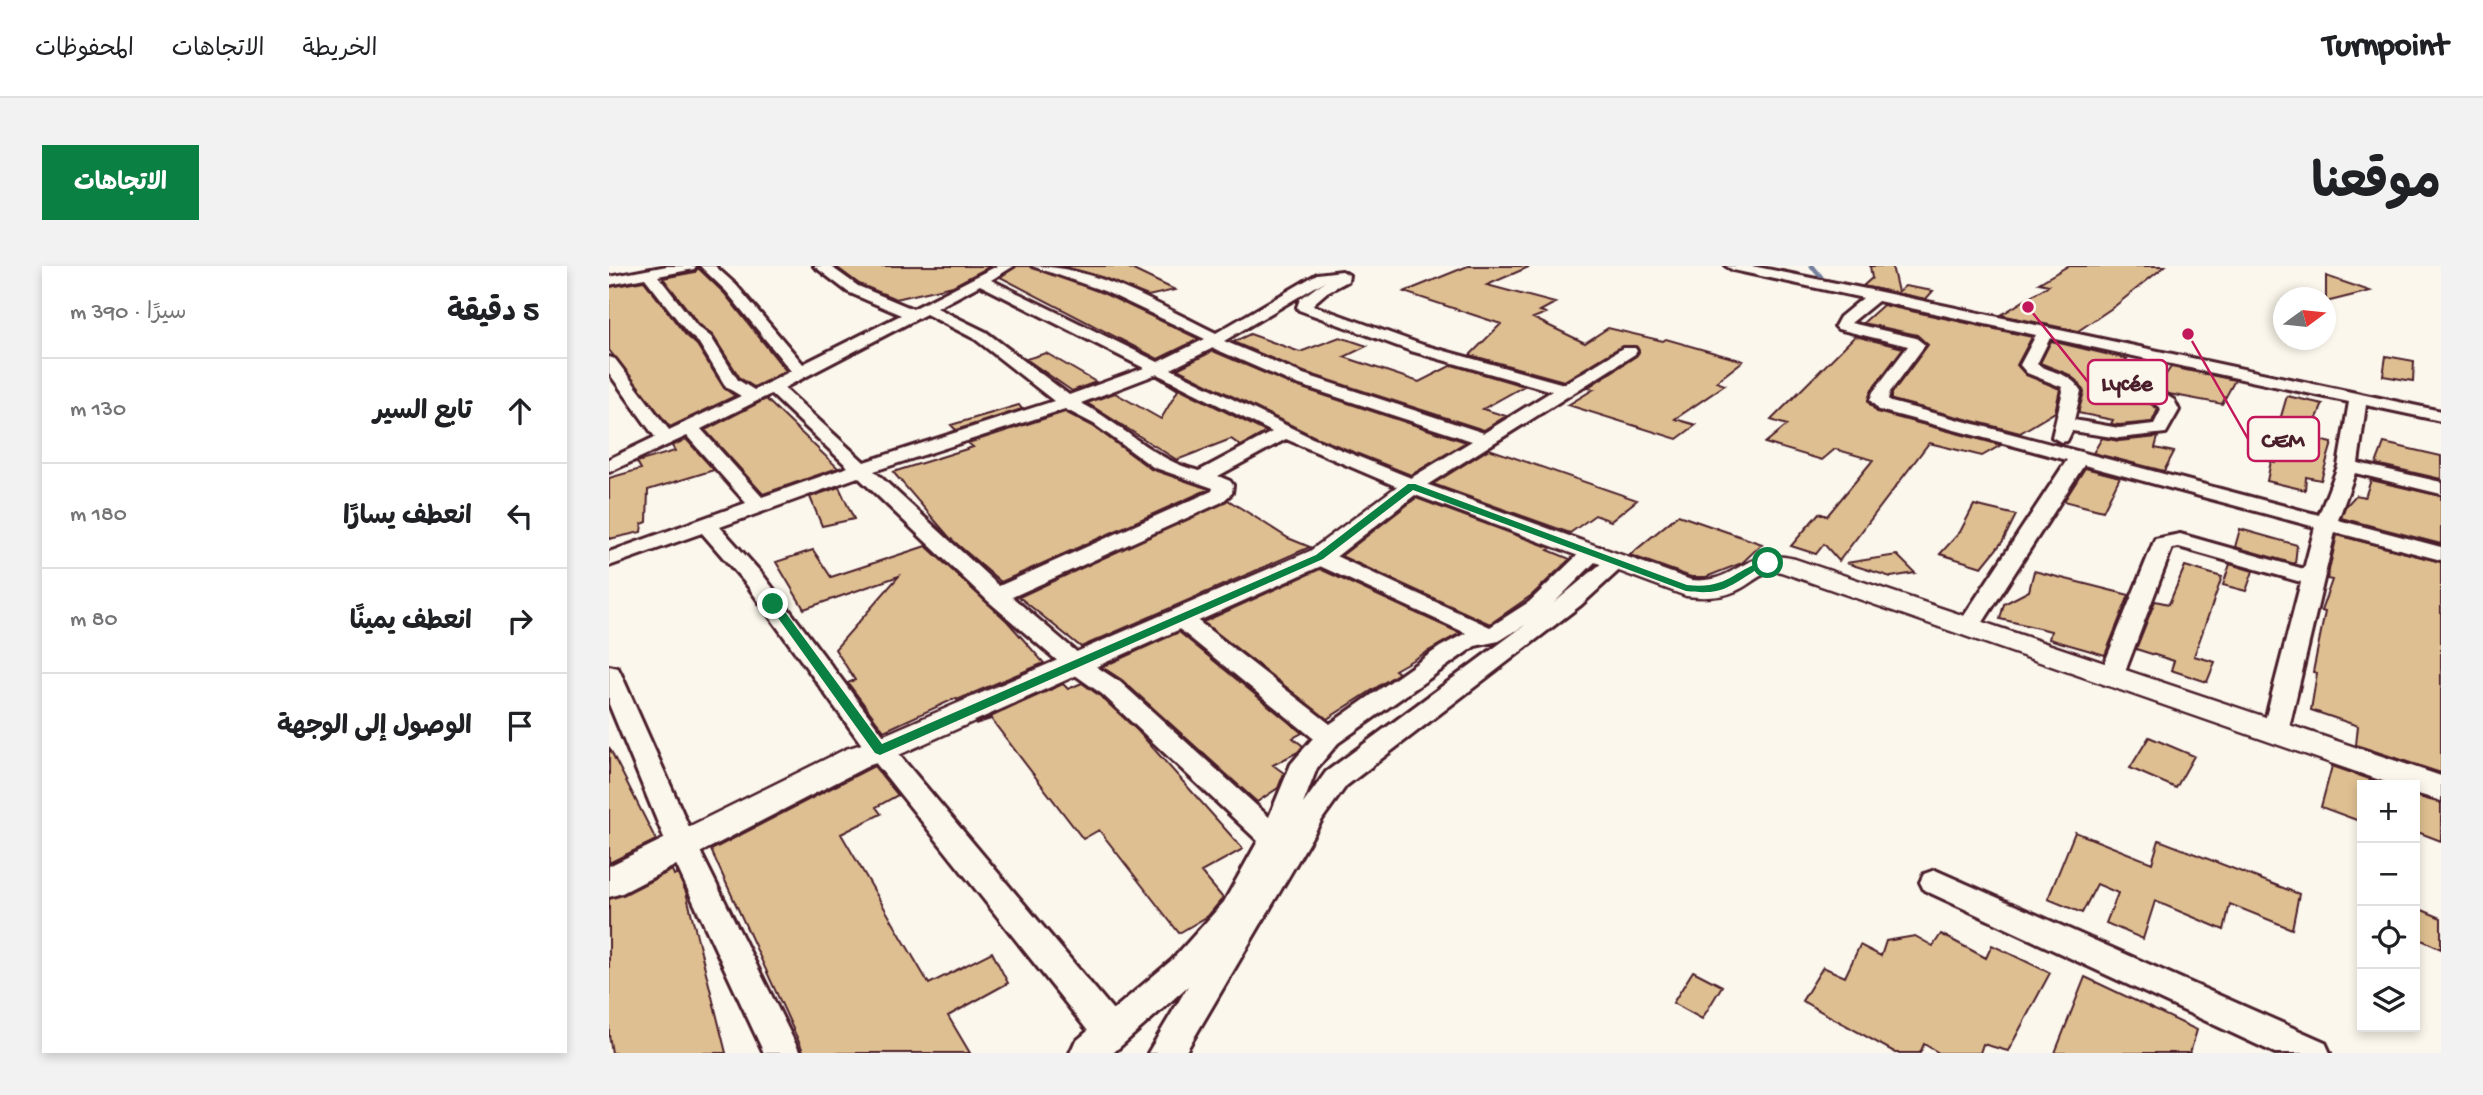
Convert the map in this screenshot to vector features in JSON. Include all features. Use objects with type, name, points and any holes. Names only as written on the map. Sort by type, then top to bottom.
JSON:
[{"type":"street","points":[[609,281],[689,266]]},
{"type":"street","points":[[707,266],[731,288],[801,372]]},
{"type":"street","points":[[821,266],[860,292],[953,319],[993,342],[1066,401],[1100,420],[1136,450],[1181,473],[1221,483],[1224,488],[1215,498],[996,596]]},
{"type":"street","points":[[609,466],[763,392],[1007,266]]},
{"type":"street","points":[[1039,266],[1109,288],[1297,379],[1487,440]]},
{"type":"street","points":[[1733,266],[2441,416]]},
{"type":"street","points":[[649,274],[692,329],[705,340],[733,383],[763,392],[861,469],[996,596],[1077,665],[1111,688],[1273,839]]},
{"type":"street","points":[[609,559],[861,469],[1028,416],[1129,380],[1215,341],[1322,277],[1342,275],[1343,278],[1305,302],[1304,307],[1417,348],[1567,390]]},
{"type":"street","points":[[981,280],[1286,432],[1412,486],[1686,588],[1727,586],[1753,567],[1777,564],[2441,789]]},
{"type":"street","points":[[1876,295],[1845,320],[1843,326],[1910,341],[1917,345],[1882,392],[1879,400],[1881,403],[2327,521],[2441,554]]},
{"type":"street","points":[[2045,331],[2028,365],[2032,370],[2070,385],[2072,391],[2056,451]]},
{"type":"street","points":[[609,883],[858,757],[1077,665],[1319,557],[1412,486],[1629,351]]},
{"type":"street","points":[[2065,424],[2119,433],[2160,429],[2170,410],[2168,404],[2141,388],[2139,384],[2157,356]]},
{"type":"street","points":[[609,362],[665,438]]},
{"type":"street","points":[[2274,732],[2327,521],[2348,466],[2358,399]]},
{"type":"street","points":[[689,427],[760,507]]},
{"type":"street","points":[[1202,477],[1286,432]]},
{"type":"street","points":[[1968,628],[2078,457]]},
{"type":"street","points":[[2348,466],[2441,488]]},
{"type":"street","points":[[707,525],[755,580],[1100,1043],[1184,970],[1235,911],[1273,839],[1305,764],[1329,737],[1364,715],[1449,652],[1468,640],[1491,636],[1537,607],[1605,557]]},
{"type":"street","points":[[2111,677],[2163,544],[2167,541],[2180,540],[2313,579]]},
{"type":"street","points":[[1319,557],[1491,636]]},
{"type":"street","points":[[1166,1053],[1313,811],[1336,779],[1564,608],[1605,557]]},
{"type":"street","points":[[1181,619],[1329,737]]},
{"type":"street","points":[[609,674],[682,845],[782,1053]]},
{"type":"street","points":[[1935,882],[2312,1053]]},
{"type":"building","points":[[835,266],[991,266],[953,286],[896,299],[859,284]]},
{"type":"building","points":[[1016,266],[1030,266],[1103,293],[1199,339],[1158,359],[1000,277]]},
{"type":"building","points":[[1060,266],[1125,266],[1175,290],[1148,296],[1104,278]]},
{"type":"building","points":[[1468,266],[1531,266],[1487,285],[1555,303],[1540,311],[1546,313],[1533,318],[1585,343],[1608,328],[1663,341],[1666,339],[1743,361],[1716,382],[1725,385],[1675,419],[1696,425],[1677,439],[1568,405],[1594,389],[1587,388],[1636,356],[1639,352],[1637,347],[1622,346],[1564,381],[1470,355],[1501,324],[1404,292]]},
{"type":"building","points":[[1870,266],[1892,266],[1898,292],[1905,286],[1933,291],[1926,299],[1863,286],[1872,278]]},
{"type":"building","points":[[2068,266],[2165,266],[2115,306],[2078,331],[2001,315],[2049,285],[2039,283]]},
{"type":"building","points":[[698,268],[724,293],[786,371],[754,387],[740,378],[713,336],[699,324],[663,278],[695,272]]},
{"type":"building","points":[[2326,276],[2370,291],[2336,300],[2336,287],[2326,287]]},
{"type":"building","points":[[644,281],[685,334],[697,345],[724,388],[735,396],[670,427],[609,350],[609,287]]},
{"type":"building","points":[[1883,305],[2032,337],[2017,365],[2026,375],[2060,389],[2055,412],[2020,433],[1892,400],[1892,393],[1928,345],[1917,335],[1863,323]]},
{"type":"building","points":[[1250,334],[1300,352],[1340,337],[1367,346],[1344,357],[1419,382],[1452,365],[1524,386],[1483,409],[1506,416],[1484,430],[1304,372],[1233,342]]},
{"type":"building","points":[[1855,336],[1903,348],[1871,391],[1868,402],[1877,412],[2001,445],[1982,456],[1929,443],[1839,561],[1824,544],[1816,554],[1791,546],[1819,513],[1827,516],[1873,460],[1835,449],[1822,460],[1765,443],[1787,425],[1771,420]]},
{"type":"building","points":[[2051,341],[2127,359],[2117,374],[2132,377],[2129,385],[2134,393],[2158,409],[2152,422],[2119,425],[2111,424],[2113,420],[2078,413],[2084,392],[2079,383],[2068,374],[2040,363]]},
{"type":"building","points":[[1213,351],[1290,384],[1466,442],[1411,475],[1313,436],[1177,369]]},
{"type":"building","points":[[1046,353],[1096,382],[1072,391],[1026,359]]},
{"type":"building","points":[[2386,356],[2414,361],[2413,381],[2383,376]]},
{"type":"building","points":[[2171,367],[2235,380],[2222,404],[2169,394],[2152,383],[2160,383]]},
{"type":"building","points":[[1157,377],[1266,432],[1241,446],[1231,439],[1177,460],[1087,403],[1115,393],[1161,419],[1178,390]]},
{"type":"building","points":[[2287,396],[2323,404],[2313,427],[2319,429],[2315,439],[2332,443],[2321,480],[2306,477],[2305,490],[2267,481],[2271,461],[2275,462],[2280,420]]},
{"type":"building","points":[[766,399],[838,468],[763,494],[705,430]]},
{"type":"building","points":[[1019,405],[1022,409],[956,430],[951,425]]},
{"type":"building","points":[[1065,412],[1093,426],[1151,469],[1209,489],[1001,582],[950,538],[893,472],[973,447],[968,443]]},
{"type":"building","points":[[2158,437],[2155,448],[2174,452],[2164,471],[2093,453],[2102,438],[2119,441]]},
{"type":"building","points":[[686,439],[714,470],[648,490],[647,522],[642,524],[641,532],[609,539],[609,478],[641,469],[637,462],[675,451],[672,446]]},
{"type":"building","points":[[2384,443],[2441,456],[2441,479],[2376,464]]},
{"type":"building","points":[[1489,449],[1637,500],[1611,521],[1595,515],[1570,533],[1433,484]]},
{"type":"building","points":[[2085,468],[2120,477],[2103,511],[2064,501]]},
{"type":"building","points":[[2371,480],[2441,496],[2441,544],[2341,518],[2345,507],[2356,495],[2365,497]]},
{"type":"building","points":[[839,487],[854,519],[822,526],[810,497]]},
{"type":"building","points":[[1416,498],[1551,548],[1548,550],[1570,559],[1532,595],[1490,624],[1341,556]]},
{"type":"building","points":[[1228,500],[1288,538],[1310,547],[1081,647],[1019,597]]},
{"type":"building","points":[[1974,505],[2016,515],[2003,541],[1982,567],[1940,554],[1960,532]]},
{"type":"building","points":[[1678,515],[1762,544],[1742,563],[1706,577],[1691,577],[1630,555]]},
{"type":"building","points":[[2240,529],[2297,545],[2295,564],[2235,547]]},
{"type":"building","points":[[2337,535],[2441,562],[2441,773],[2356,745],[2358,726],[2311,710],[2317,673],[2313,672],[2325,612],[2321,611],[2332,580],[2327,579]]},
{"type":"building","points":[[926,546],[1007,621],[1044,663],[957,700],[956,698],[884,731],[848,683],[855,680],[835,649],[899,576],[804,609],[776,562],[813,550],[831,577]]},
{"type":"building","points":[[1897,555],[1915,573],[1891,577],[1846,563]]},
{"type":"building","points":[[2230,564],[2253,571],[2246,591],[2223,585]]},
{"type":"building","points":[[2185,566],[2222,577],[2194,656],[2215,662],[2207,682],[2171,670],[2174,661],[2136,649],[2155,601],[2169,604]]},
{"type":"building","points":[[1320,569],[1460,633],[1395,670],[1399,673],[1327,719],[1203,622]]},
{"type":"building","points":[[2034,571],[2129,595],[2105,655],[2049,639],[2051,631],[2000,619],[2004,604],[2029,591]]},
{"type":"building","points":[[1179,632],[1302,733],[1293,738],[1303,746],[1298,752],[1273,765],[1284,773],[1278,788],[1257,802],[1122,680],[1102,667]]},
{"type":"building","points":[[1082,683],[1137,730],[1243,849],[1201,872],[1223,898],[1208,916],[1179,933],[1099,830],[1083,839],[991,719],[975,724],[1063,684],[1068,689]]},
{"type":"building","points":[[2149,737],[2194,756],[2176,788],[2130,768]]},
{"type":"building","points":[[609,747],[656,840],[609,863]]},
{"type":"building","points":[[874,766],[898,795],[876,807],[881,814],[841,834],[929,984],[992,952],[1008,983],[948,1016],[970,1053],[804,1053],[711,850]]},
{"type":"building","points":[[2332,766],[2373,780],[2357,780],[2357,820],[2321,807]]},
{"type":"building","points":[[2420,797],[2441,803],[2441,841],[2420,833]]},
{"type":"building","points":[[2075,832],[2152,863],[2159,840],[2299,894],[2292,929],[2230,904],[2224,930],[2155,901],[2143,939],[2106,923],[2118,893],[2097,884],[2082,913],[2048,899]]},
{"type":"building","points":[[672,870],[674,875],[677,873],[686,892],[726,1053],[612,1053],[609,1035],[609,899],[623,895]]},
{"type":"building","points":[[2420,909],[2441,918],[2441,949],[2420,939]]},
{"type":"building","points":[[1941,934],[1986,958],[1992,945],[2050,973],[2008,1051],[1983,1044],[1980,1053],[1939,1053],[1924,1044],[1920,1053],[1896,1053],[1802,1001],[1823,967],[1845,977],[1860,945],[1881,956],[1886,941],[1915,936],[1933,946]]},
{"type":"building","points":[[1693,971],[1722,986],[1702,1019],[1673,1003]]},
{"type":"building","points":[[2085,977],[2197,1030],[2190,1053],[2055,1053]]},
{"type":"waterway","points":[[1812,266],[1821,277],[1817,280]]},
{"type":"place","name":"Lycée","points":[[2028,307]]},
{"type":"place","name":"CEM","points":[[2188,334]]},
{"type":"route","points":[[773,604],[880,750],[1319,557],[1412,486],[1686,588],[1715,589],[1727,586],[1753,567],[1768,563]]}]
